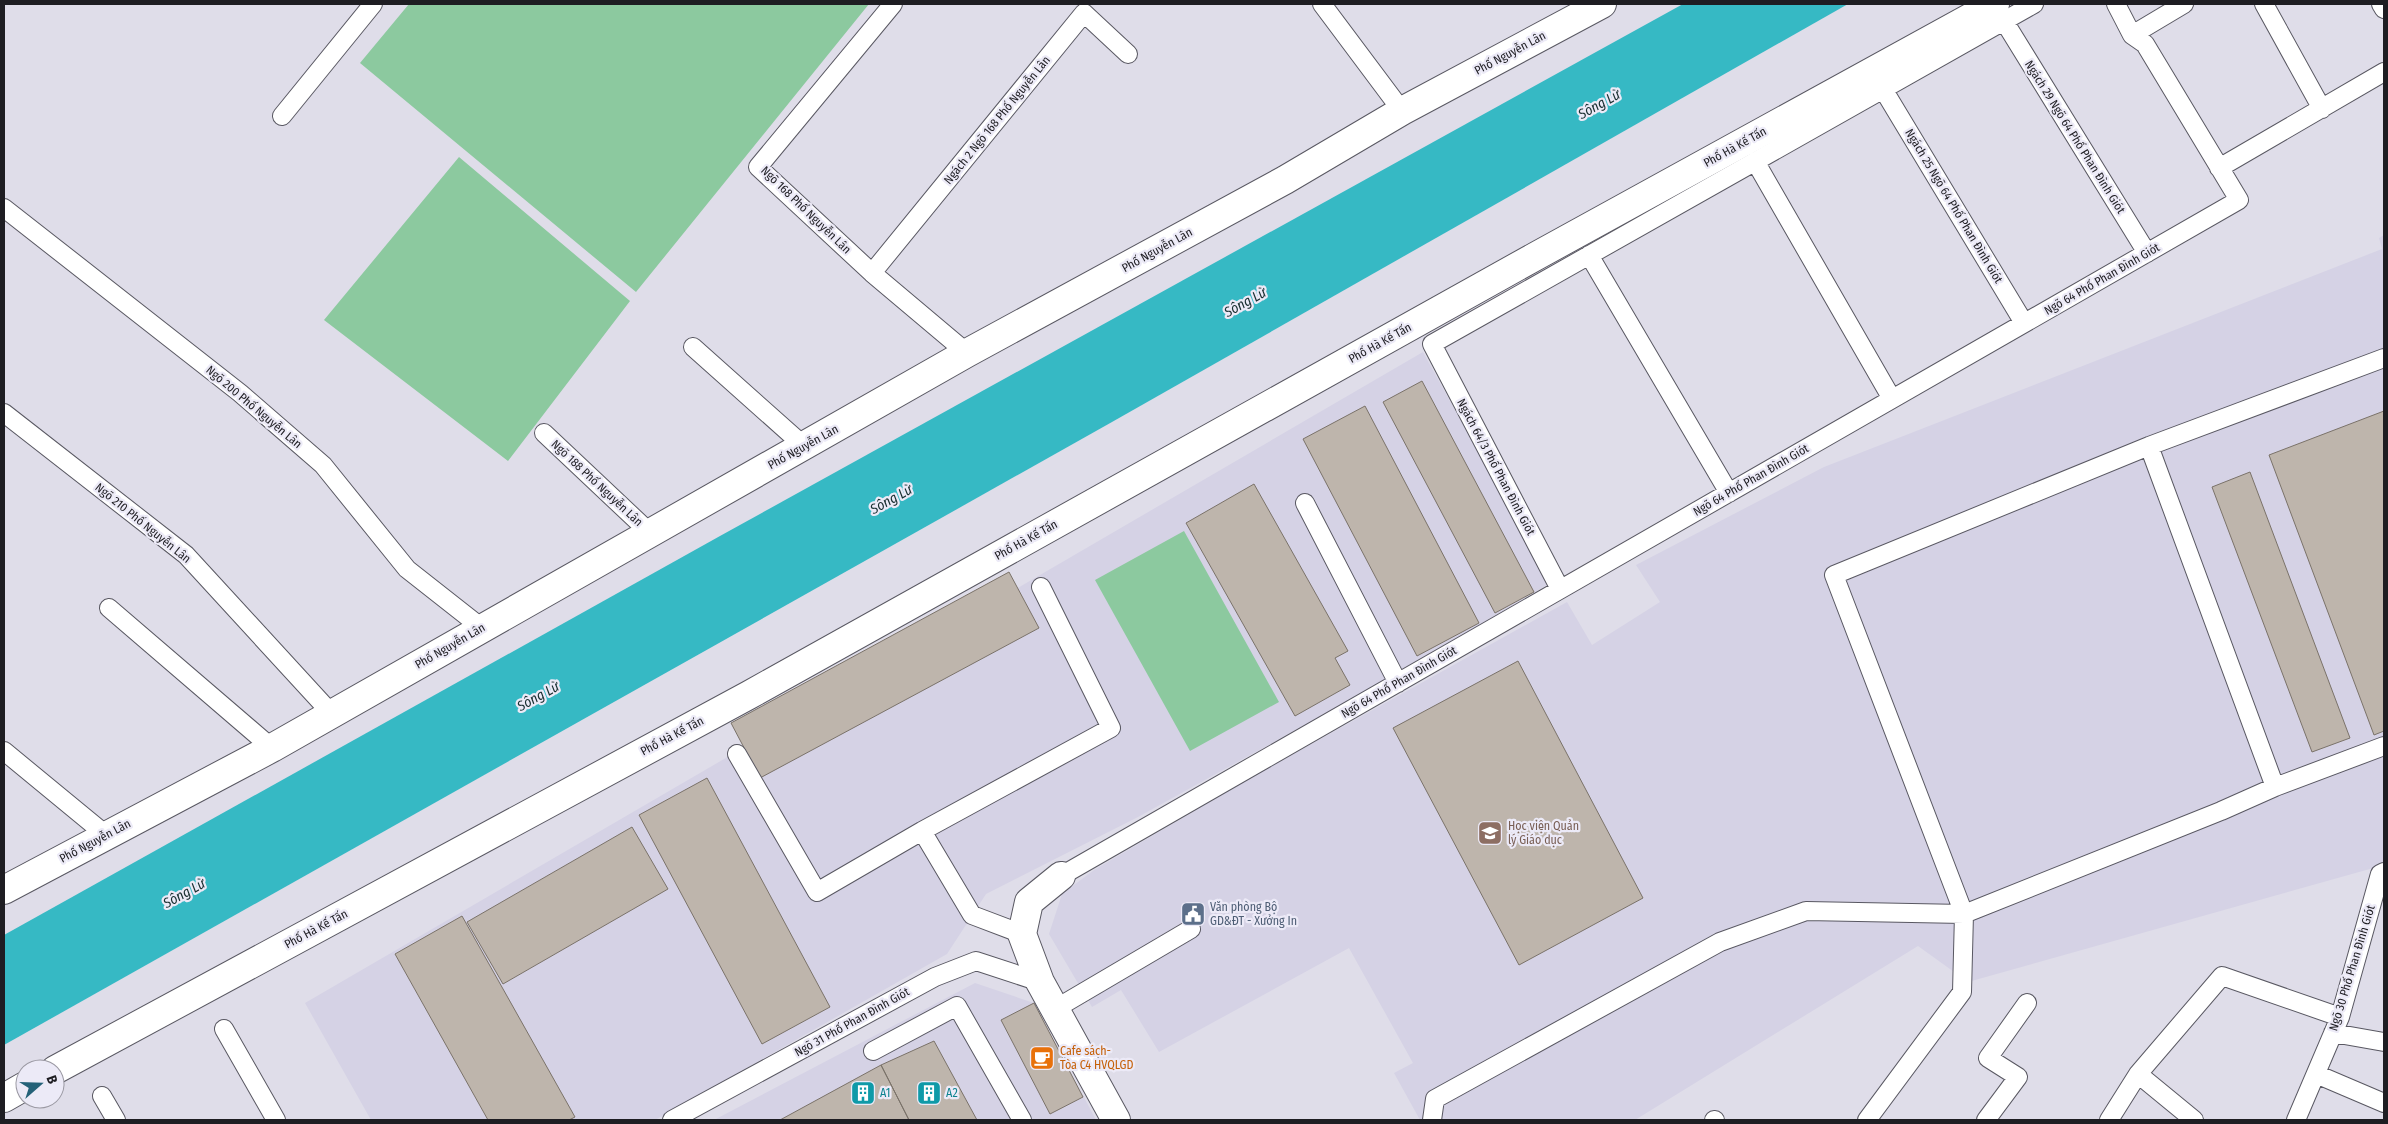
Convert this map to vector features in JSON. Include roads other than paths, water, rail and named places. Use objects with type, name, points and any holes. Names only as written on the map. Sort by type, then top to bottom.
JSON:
[{"type":"street","name":"Phố Nguyễn Lân","points":[[4,890],[272,748],[649,532],[967,353],[1285,180],[1402,111],[1602,4]]},
{"type":"street","name":"Phố Hà Kế Tấn","points":[[65,1065],[748,695],[1538,255],[1999,12]]},
{"type":"street","points":[[1061,876],[1029,902],[1022,934],[1040,982],[1116,1120]]},
{"type":"street","points":[[4,1098],[15,1092]]},
{"type":"lane","points":[[282,116],[373,4]]},
{"type":"lane","name":"Ngõ 168 Phố Nguyễn Lân","points":[[893,4],[758,167],[872,273],[967,353]]},
{"type":"lane","points":[[1322,4],[1402,111]]},
{"type":"lane","name":"Phố Hà Kế Tấn","points":[[1432,344],[1883,89],[1999,12],[2034,4]]},
{"type":"lane","name":"Ngõ 64 Phố Phan Đình Giót","points":[[1061,876],[2239,200],[2144,44],[2132,35],[2116,4]]},
{"type":"lane","points":[[2132,35],[2184,4]]},
{"type":"lane","points":[[2264,4],[2322,109]]},
{"type":"lane","points":[[2381,4],[2384,9]]},
{"type":"lane","name":"Ngách 29 Ngõ 64 Phố Phan Đình Giót","points":[[1999,12],[2147,253]]},
{"type":"lane","name":"Ngách 2 Ngõ 168 Phố Nguyễn Lân","points":[[872,273],[1084,13],[1128,54]]},
{"type":"lane","points":[[2219,168],[2384,72]]},
{"type":"lane","name":"Ngách 25 Ngõ 64 Phố Phan Đình Giót","points":[[1883,89],[2024,323]]},
{"type":"lane","points":[[1755,161],[1892,399]]},
{"type":"lane","name":"Ngõ 200 Phố Nguyễn Lân","points":[[4,208],[240,394],[323,465],[407,569],[482,628]]},
{"type":"lane","points":[[1589,255],[1729,493]]},
{"type":"lane","name":"Ngách 64/3 Phố Phan Đình Giót","points":[[1432,344],[1560,589]]},
{"type":"lane","points":[[693,348],[804,446]]},
{"type":"lane","points":[[1867,1120],[1962,992],[1964,914],[1834,575],[2149,446],[2384,358]]},
{"type":"lane","name":"Ngõ 210 Phố Nguyễn Lân","points":[[4,413],[186,556],[331,713]]},
{"type":"lane","name":"Ngõ 188 Phố Nguyễn Lân","points":[[544,433],[649,532]]},
{"type":"lane","points":[[2149,446],[2275,787]]},
{"type":"lane","points":[[1305,503],[1398,683]]},
{"type":"lane","points":[[737,754],[817,892],[922,830],[1111,728],[1041,587]]},
{"type":"lane","points":[[109,608],[272,748]]},
{"type":"lane","points":[[1432,1120],[1435,1099],[1720,942],[1806,911],[1964,914],[2221,811],[2275,787],[2384,746]]},
{"type":"lane","points":[[4,751],[106,835]]},
{"type":"lane","points":[[922,830],[972,915],[1022,934]]},
{"type":"lane","name":"Ngõ 30 Phố Phan Đình Giót","points":[[2296,1120],[2337,1025],[2380,874],[2384,872]]},
{"type":"lane","points":[[1055,1009],[1191,929]]},
{"type":"lane","name":"Ngõ 31 Phố Phan Đình Giót","points":[[672,1120],[943,974],[976,961],[1040,982]]},
{"type":"lane","points":[[2110,1120],[2138,1074],[2222,976],[2337,1025],[2384,1042]]},
{"type":"lane","points":[[1986,1120],[2018,1077],[1988,1058],[2027,1003]]},
{"type":"lane","points":[[873,1051],[957,1006],[1022,1120]]},
{"type":"lane","points":[[224,1029],[276,1120]]},
{"type":"lane","points":[[2138,1074],[2194,1120]]},
{"type":"lane","points":[[2316,1074],[2384,1103]]},
{"type":"lane","points":[[102,1096],[116,1120]]},
{"type":"water","name":"Sông Lừ","points":[[1683,4],[1848,4],[1112,422],[4,1045],[4,935],[720,536]]},
{"type":"place","name":"Học viện Quản lý Giáo dục","points":[[1490,833]]},
{"type":"place","name":"Văn phòng Bộ GD&ĐT - Xưởng In","points":[[1193,914]]},
{"type":"place","name":"Cafe sách- Tòa C4 HVQLGD","points":[[1042,1058]]},
{"type":"place","name":"A1","points":[[863,1093]]},
{"type":"place","name":"A2","points":[[929,1093]]}]
